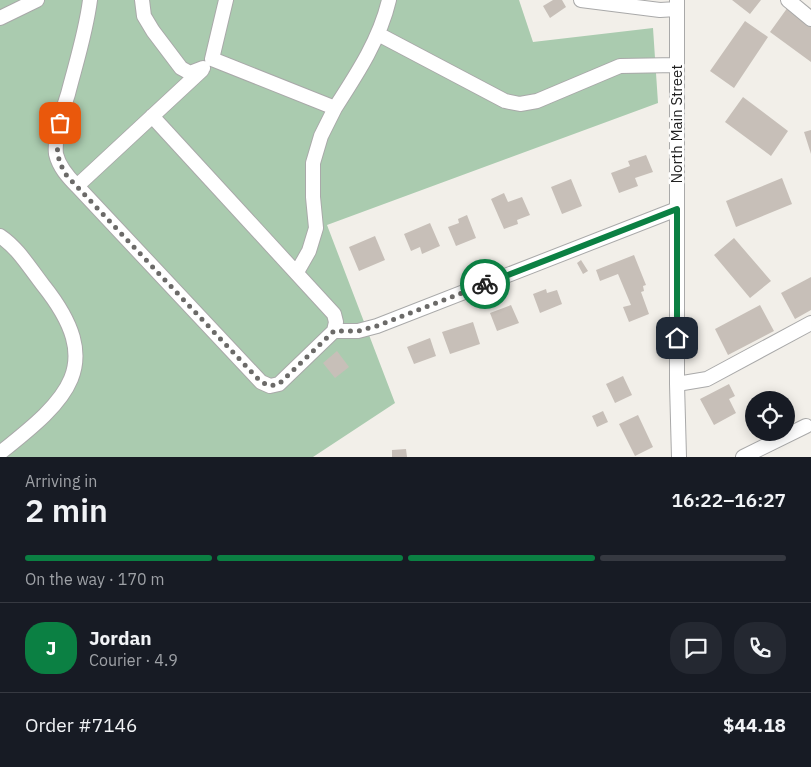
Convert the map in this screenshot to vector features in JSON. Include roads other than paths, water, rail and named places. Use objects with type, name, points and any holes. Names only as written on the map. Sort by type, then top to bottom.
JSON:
[{"type":"street","points":[[0,18],[37,0]]},
{"type":"street","points":[[90,0],[87,25],[60,123],[56,153],[60,166],[261,382],[270,386],[279,384],[334,331],[336,322],[334,314],[152,116]]},
{"type":"street","points":[[142,0],[144,16],[181,68],[190,73],[202,70]]},
{"type":"street","points":[[77,186],[212,59],[226,0]]},
{"type":"street","points":[[297,272],[309,251],[316,228],[313,197],[313,163],[321,136],[378,34],[388,0]]},
{"type":"street","points":[[581,0],[660,10],[677,5]]},
{"type":"street","points":[[788,0],[811,19]]},
{"type":"street","name":"North Main Street","points":[[677,5],[677,384],[679,457]]},
{"type":"street","points":[[378,34],[505,101],[520,104],[537,101],[620,66],[677,65]]},
{"type":"street","points":[[212,59],[335,108]]},
{"type":"street","points":[[334,331],[358,331],[377,326],[677,209]]},
{"type":"street","points":[[0,236],[12,244],[56,302],[69,325],[74,341],[75,359],[72,378],[64,395],[27,431],[0,453]]},
{"type":"street","points":[[677,384],[707,379],[811,323]]},
{"type":"street","points":[[743,457],[761,453],[806,426]]}]
